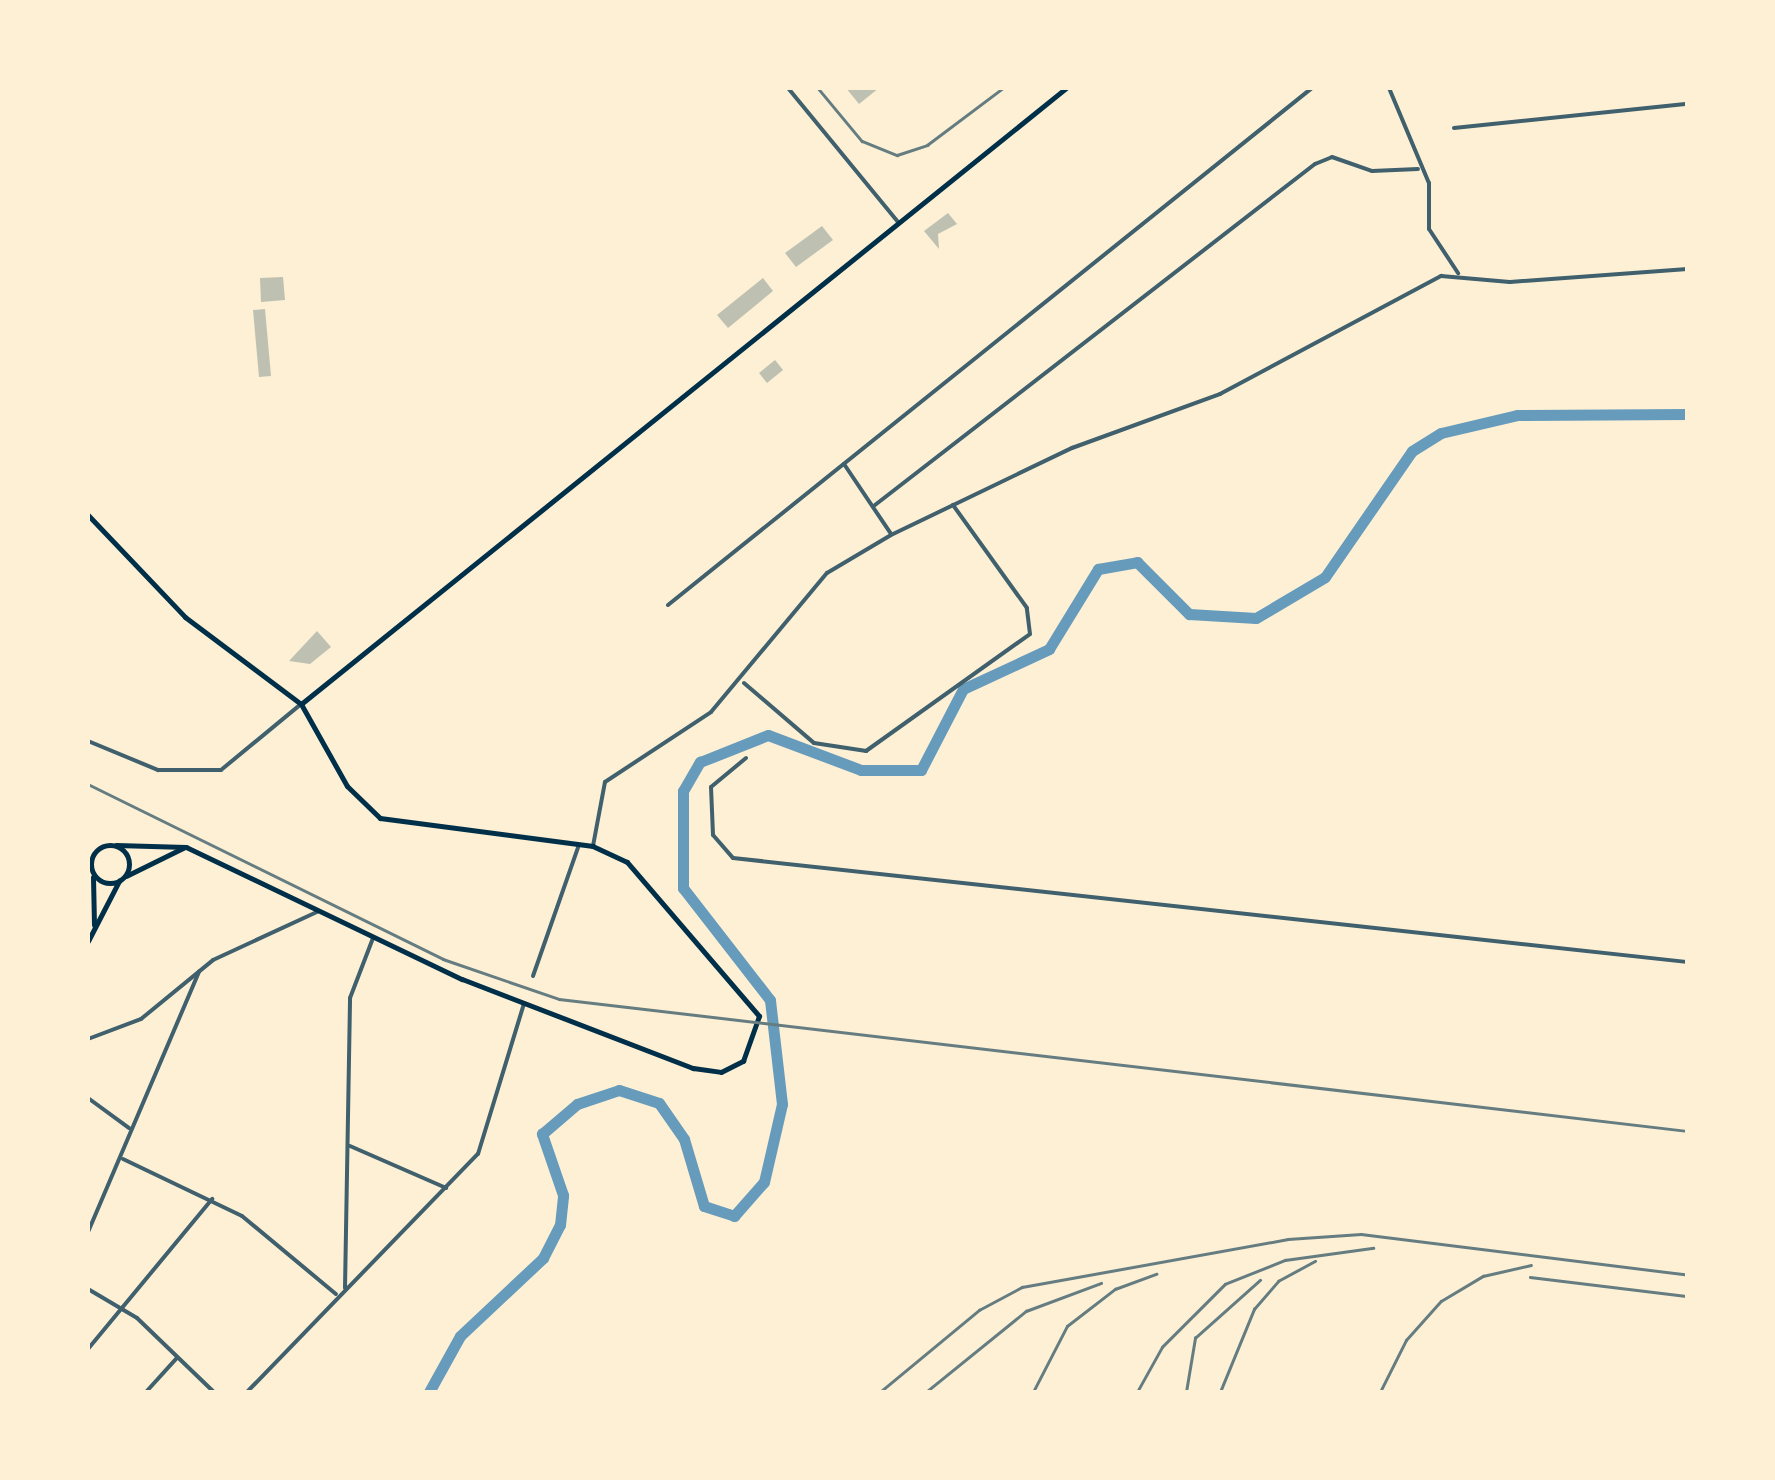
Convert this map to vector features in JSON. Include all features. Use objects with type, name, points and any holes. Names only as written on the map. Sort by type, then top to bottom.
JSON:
[{"type":"main road","points":[[301,704],[1066,88]]},
{"type":"main road","points":[[88,516],[185,617],[301,704],[347,786],[380,818],[593,846],[634,868],[753,1006],[755,1044],[736,1067],[714,1073],[524,1004],[373,938],[186,847],[88,847]]},
{"type":"main road","points":[[116,845],[129,859],[125,876]]},
{"type":"main road","points":[[94,928],[90,871],[100,846]]},
{"type":"main road","points":[[88,942],[118,881],[186,847]]},
{"type":"main road","points":[[90,871],[118,881]]},
{"type":"street","points":[[788,88],[898,222]]},
{"type":"street","points":[[668,604],[1312,88]]},
{"type":"street","points":[[1389,88],[1418,169],[1429,183],[1429,228],[1458,273]]},
{"type":"street","points":[[1454,128],[1688,104]]},
{"type":"street","points":[[875,505],[1316,164],[1332,156],[1372,171],[1418,169]]},
{"type":"street","points":[[593,846],[605,782],[696,724],[742,681],[827,574],[891,535],[952,505],[1220,394],[1345,334],[1412,287],[1458,273],[1510,282],[1688,270]]},
{"type":"street","points":[[844,464],[875,505],[891,535]]},
{"type":"street","points":[[742,681],[814,743],[866,751],[1030,634],[1028,608],[952,505]]},
{"type":"street","points":[[88,741],[158,770],[221,770],[301,704]]},
{"type":"street","points":[[746,758],[711,787],[713,835],[732,858],[1688,962]]},
{"type":"street","points":[[532,976],[578,845]]},
{"type":"street","points":[[88,1039],[141,1018],[199,972],[318,911]]},
{"type":"street","points":[[345,1288],[350,998],[373,938]]},
{"type":"street","points":[[88,1232],[123,1159],[129,1128],[199,972]]},
{"type":"street","points":[[247,1392],[446,1188],[488,1138],[524,1004]]},
{"type":"street","points":[[88,1098],[129,1128]]},
{"type":"street","points":[[350,1146],[446,1188]]},
{"type":"street","points":[[123,1159],[212,1199],[338,1295]]},
{"type":"street","points":[[88,1350],[212,1199]]},
{"type":"street","points":[[88,1290],[124,1308],[214,1392]]},
{"type":"street","points":[[146,1392],[176,1359]]},
{"type":"building","points":[[846,88],[879,88],[859,104]]},
{"type":"building","points":[[948,213],[957,224],[938,234],[939,249],[924,231]]},
{"type":"building","points":[[822,226],[833,240],[796,267],[785,253]]},
{"type":"building","points":[[283,277],[285,300],[261,302],[260,278]]},
{"type":"building","points":[[763,278],[773,291],[728,328],[717,315]]},
{"type":"building","points":[[265,309],[271,376],[259,377],[253,310]]},
{"type":"building","points":[[775,360],[783,370],[767,383],[759,373]]},
{"type":"building","points":[[317,631],[331,647],[310,664],[289,661]]},
{"type":"waterway","points":[[429,1392],[460,1336],[543,1258],[560,1225],[563,1195],[542,1134],[577,1104],[619,1090],[659,1103],[684,1139],[704,1206],[734,1216],[764,1182],[782,1104],[770,1000],[683,888],[683,791],[700,762],[768,735],[861,770],[921,770],[963,689],[1049,649],[1098,569],[1137,562],[1189,614],[1256,618],[1325,577],[1412,451],[1441,433],[1517,415],[1688,414]]},
{"type":"tram line","points":[[818,88],[862,141],[897,155],[927,145],[1003,88]]},
{"type":"railway","points":[[88,784],[443,959],[559,999],[1688,1131]]},
{"type":"railway","points":[[880,1392],[979,1310],[1022,1287],[1288,1239],[1361,1234],[1688,1275]]},
{"type":"railway","points":[[1137,1392],[1162,1347],[1225,1284],[1285,1260],[1373,1248]]},
{"type":"railway","points":[[1220,1392],[1254,1309],[1278,1281],[1315,1261]]},
{"type":"railway","points":[[1380,1392],[1406,1340],[1441,1301],[1483,1276],[1531,1265]]},
{"type":"railway","points":[[1033,1392],[1067,1326],[1115,1289],[1156,1274]]},
{"type":"railway","points":[[1530,1277],[1688,1296]]},
{"type":"railway","points":[[1186,1392],[1195,1338],[1260,1280]]},
{"type":"railway","points":[[926,1392],[1026,1311],[1101,1283]]}]
